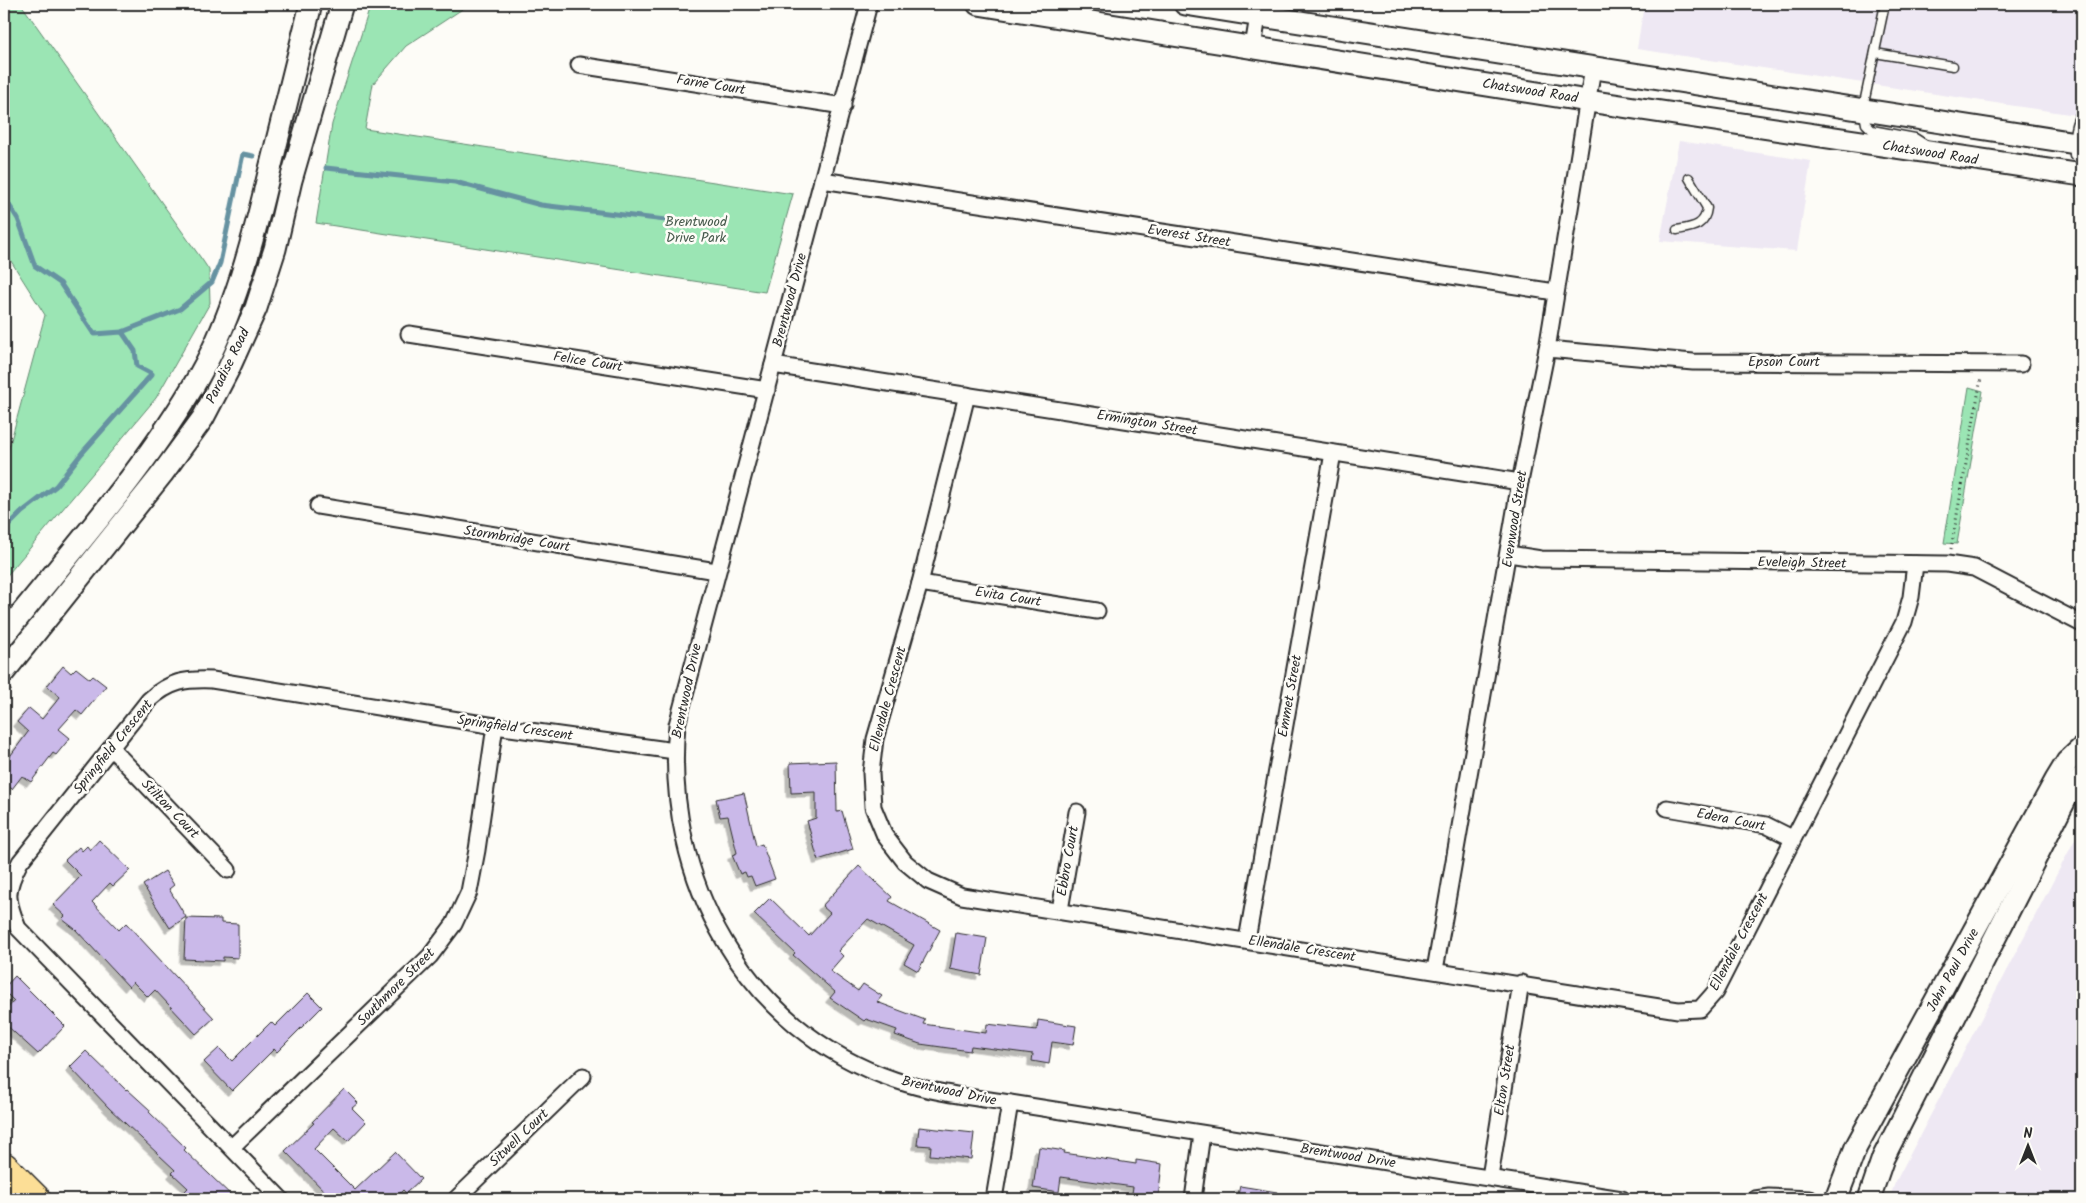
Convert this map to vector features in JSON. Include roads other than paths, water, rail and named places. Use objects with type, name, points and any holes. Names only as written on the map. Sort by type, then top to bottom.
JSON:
[{"type":"highway","points":[[4,1167],[36,1199]]},
{"type":"main road","name":"Paradise Road","points":[[4,635],[142,463],[166,429],[200,374],[226,317],[247,260],[311,4]]},
{"type":"main road","name":"Paradise Road","points":[[4,672],[162,474],[202,418],[228,370],[256,308],[275,249],[291,180],[342,4]]},
{"type":"main road","name":"Chatswood Road","points":[[978,4],[1588,101],[2082,176]]},
{"type":"main road","points":[[1185,4],[1259,10],[1593,68],[1863,108],[2078,143]]},
{"type":"main road","name":"John Paul Drive","points":[[1836,1199],[1856,1147],[2013,859],[2066,762],[2082,748]]},
{"type":"main road","name":"John Paul Drive","points":[[1869,1199],[1883,1158],[2066,798],[2082,777]]},
{"type":"street","name":"Brentwood Drive","points":[[869,4],[683,698],[675,751],[676,798],[682,834],[702,899],[727,946],[761,991],[799,1029],[858,1064],[894,1080],[932,1090],[1010,1103],[1622,1199]]},
{"type":"street","points":[[1252,47],[1259,10]]},
{"type":"street","name":"Farne Court","points":[[579,65],[843,106]]},
{"type":"street","name":"Evenwood Street","points":[[1435,970],[1509,554],[1520,482],[1547,349],[1593,68]]},
{"type":"street","name":"Everest Street","points":[[822,180],[1555,292]]},
{"type":"street","name":"Felice Court","points":[[410,334],[767,390]]},
{"type":"street","name":"Epson Court","points":[[1547,349],[1693,362],[2021,364]]},
{"type":"street","name":"Ermington Street","points":[[773,365],[1520,482]]},
{"type":"street","name":"Ellendale Crescent","points":[[967,395],[920,583],[875,739],[871,773],[873,807],[886,836],[905,862],[928,881],[962,896],[1521,983],[1678,1010],[1700,1009],[1715,992],[1904,622],[1911,597],[1915,564]]},
{"type":"street","name":"Emmet Street","points":[[1247,940],[1334,453]]},
{"type":"street","name":"Stormbridge Court","points":[[318,506],[716,571]]},
{"type":"street","name":"Eveleigh Street","points":[[1509,554],[1541,560],[1947,564],[1974,568],[2082,624]]},
{"type":"street","name":"Evita Court","points":[[920,583],[1097,611]]},
{"type":"street","name":"Springfield Crescent","points":[[281,1199],[18,928],[9,905],[9,884],[20,862],[149,700],[163,687],[188,679],[212,680],[495,726],[675,751]]},
{"type":"street","name":"Southmore Street","points":[[232,1147],[430,956],[454,924],[470,884],[495,726]]},
{"type":"street","name":"Stilton Court","points":[[111,748],[228,870]]},
{"type":"street","name":"Edera Court","points":[[1668,808],[1766,825],[1792,838]]},
{"type":"street","name":"Ebbro Court","points":[[1060,910],[1077,812]]},
{"type":"street","name":"Elton Street","points":[[1490,1177],[1521,983]]},
{"type":"street","name":"Sitwell Court","points":[[456,1199],[583,1076]]},
{"type":"street","points":[[994,1199],[1010,1103]]},
{"type":"street","points":[[1193,1199],[1202,1134]]},
{"type":"street","points":[[1755,1199],[1769,1197],[1810,1199]]},
{"type":"lane","points":[[1885,4],[1863,108],[1866,124],[1872,130],[1915,138],[1941,154]]},
{"type":"lane","points":[[1875,53],[1953,66]]},
{"type":"lane","points":[[2082,112],[2078,117],[2078,143],[2074,155],[2082,162]]},
{"type":"lane","points":[[1677,230],[1693,227],[1703,222],[1706,218],[1707,208],[1689,178]]},
{"type":"waterway","points":[[122,332],[180,309],[212,282],[220,263],[243,154],[253,156]]},
{"type":"waterway","points":[[326,168],[455,182],[541,205],[715,226]]},
{"type":"waterway","points":[[4,197],[18,219],[35,266],[60,283],[94,334],[122,332],[135,351],[137,366],[152,374],[82,453],[56,486],[22,512],[4,530]]},
{"type":"park label","name":"Brentwood Drive Park","points":[[696,230]]}]
